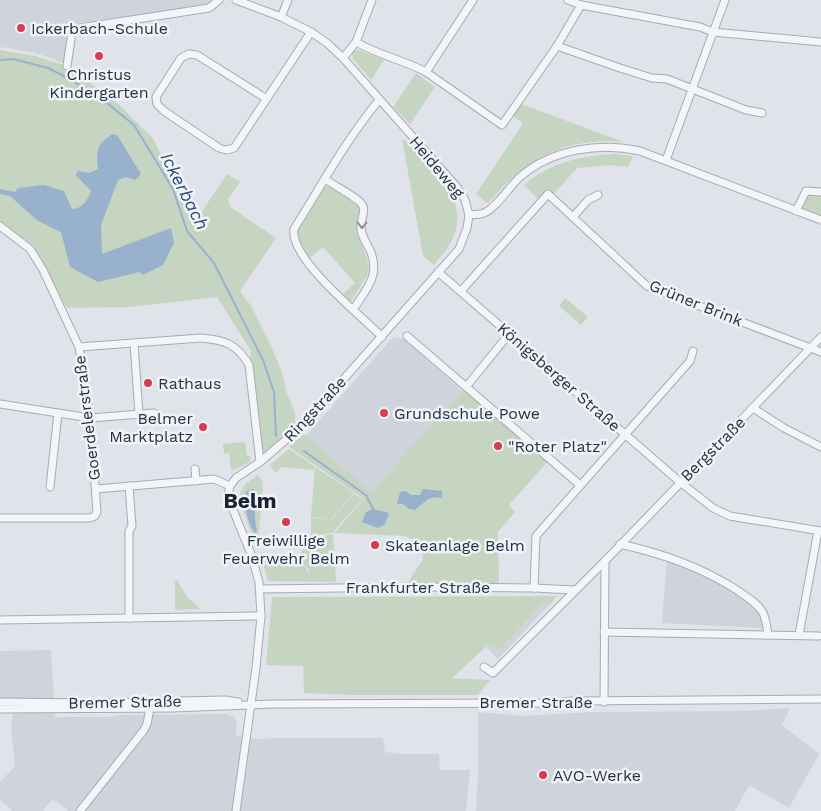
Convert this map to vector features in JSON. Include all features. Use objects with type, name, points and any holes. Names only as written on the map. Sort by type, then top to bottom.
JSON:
[{"type":"street","points":[[67,66],[72,32],[79,28],[209,8],[219,0]]},
{"type":"street","name":"Heideweg","points":[[236,0],[311,32],[327,43],[343,58],[457,187],[465,200],[469,215],[486,212],[522,176],[542,163],[575,150],[600,147],[626,148],[666,160],[821,220]]},
{"type":"street","points":[[281,18],[288,0]]},
{"type":"street","points":[[343,58],[356,42],[372,0]]},
{"type":"street","points":[[426,72],[474,0]]},
{"type":"street","points":[[568,0],[582,5],[700,27],[713,32],[821,42]]},
{"type":"street","points":[[666,160],[725,0]]},
{"type":"street","points":[[356,42],[366,48],[426,72],[502,125],[557,46],[582,5]]},
{"type":"street","points":[[267,99],[197,55],[189,54],[181,58],[156,97],[157,104],[164,111],[219,148],[226,150],[234,148],[267,99],[311,32]]},
{"type":"street","points":[[557,46],[652,78],[667,80],[692,88],[746,110],[762,113]]},
{"type":"street","points":[[379,100],[363,120],[325,179],[294,229],[293,235],[298,248],[323,280],[382,337]]},
{"type":"street","points":[[325,179],[361,202],[364,209],[361,225],[372,257],[374,273],[372,280],[352,310]]},
{"type":"street","points":[[796,211],[806,192],[821,192]]},
{"type":"street","name":"Grüner Brink","points":[[461,291],[548,194],[647,286],[821,352]]},
{"type":"street","points":[[572,217],[588,200],[598,195]]},
{"type":"street","name":"Ringstraße","points":[[230,486],[236,478],[260,462],[302,426],[382,337],[459,249],[464,240],[469,215]]},
{"type":"street","name":"Goerdelerstraße","points":[[0,226],[30,249],[43,270],[79,347],[90,418],[97,512],[95,516],[86,518],[0,518]]},
{"type":"street","name":"Königsberger Straße","points":[[438,272],[680,482],[713,508],[730,516],[819,531]]},
{"type":"street","points":[[466,387],[509,334]]},
{"type":"street","points":[[407,336],[580,485]]},
{"type":"street","name":"Bergstraße","points":[[484,667],[493,673],[605,561],[821,337]]},
{"type":"street","points":[[79,347],[201,338],[216,339],[229,343],[242,352],[249,365],[260,462]]},
{"type":"street","points":[[134,343],[139,414]]},
{"type":"street","points":[[534,588],[536,536],[690,361],[693,351]]},
{"type":"street","points":[[0,404],[90,418],[154,413]]},
{"type":"street","points":[[753,408],[784,428],[821,447]]},
{"type":"street","points":[[50,487],[58,413]]},
{"type":"street","points":[[195,469],[196,481]]},
{"type":"street","points":[[96,489],[214,479],[230,486],[229,500],[251,554],[261,589],[261,616],[256,668],[236,811]]},
{"type":"street","points":[[129,486],[132,520],[132,526],[129,531],[130,618]]},
{"type":"street","points":[[799,635],[819,531]]},
{"type":"street","points":[[620,544],[685,562],[722,581],[755,602],[763,613],[768,635]]},
{"type":"street","points":[[604,702],[605,561]]},
{"type":"street","name":"Frankfurter Straße","points":[[261,589],[410,587],[575,590]]},
{"type":"street","points":[[0,620],[261,616]]},
{"type":"street","points":[[604,632],[819,636]]},
{"type":"street","name":"Bremer Straße","points":[[0,709],[821,699]]},
{"type":"street","name":"Bremer Straße","points":[[0,702],[78,703],[225,700],[250,705]]},
{"type":"street","points":[[80,811],[144,730],[148,724],[150,708]]},
{"type":"shaded area","points":[[0,0],[213,0],[207,5],[78,23],[67,30],[64,63],[36,53],[0,47]]},
{"type":"shaded area","name":"Grundschule Powe","points":[[393,337],[404,339],[462,391],[371,493],[306,436]]},
{"type":"shaded area","points":[[667,558],[718,582],[753,604],[761,615],[765,628],[662,623]]},
{"type":"shaded area","points":[[546,601],[550,604],[498,659],[486,647],[489,643],[498,651]]},
{"type":"shaded area","points":[[51,650],[55,717],[227,714],[234,717],[237,721],[236,736],[259,739],[383,738],[385,752],[439,754],[440,770],[470,770],[466,811],[69,811],[53,799],[43,811],[13,811],[0,800],[0,782],[15,766],[11,729],[15,699],[0,699],[0,651]]},
{"type":"shaded area","points":[[790,708],[782,725],[819,754],[789,808],[749,785],[735,811],[476,811],[478,712],[523,716],[594,712],[743,711]]},
{"type":"green space","points":[[0,50],[35,56],[67,66],[115,101],[152,137],[196,220],[227,174],[240,182],[228,199],[230,207],[276,238],[240,291],[252,307],[272,348],[295,412],[295,422],[288,439],[260,462],[249,365],[251,351],[217,297],[130,307],[67,308],[32,244],[0,223]]},
{"type":"green space","points":[[354,50],[359,50],[384,60],[371,80],[353,59],[352,54]]},
{"type":"green space","points":[[416,73],[435,87],[410,124],[393,107]]},
{"type":"green space","points":[[521,104],[624,142],[602,141],[583,143],[548,154],[517,174],[488,203],[476,194],[523,123],[513,116]]},
{"type":"green space","points":[[402,138],[425,160],[446,185],[453,198],[457,212],[456,228],[450,244],[434,265],[423,256]]},
{"type":"green space","points":[[617,154],[633,156],[628,167],[611,165],[577,168],[553,195],[548,190],[539,200],[524,185],[556,165],[568,161],[592,156]]},
{"type":"green space","points":[[329,186],[357,204],[360,211],[356,231],[367,258],[369,269],[367,276],[351,301],[343,294],[355,283],[323,247],[311,257],[302,249],[297,237],[297,229],[305,215],[323,187]]},
{"type":"green space","points":[[807,194],[821,195],[821,218],[799,210]]},
{"type":"green space","points":[[565,298],[588,317],[581,325],[559,306]]},
{"type":"green space","points":[[466,387],[550,459],[509,505],[515,512],[498,532],[499,587],[405,587],[423,559],[421,544],[405,536],[334,533],[364,499],[289,447],[304,434],[371,492]]},
{"type":"green space","points":[[245,442],[247,456],[250,456],[251,461],[231,470],[229,453],[224,454],[223,444]]},
{"type":"green space","points":[[289,449],[314,466],[314,470],[282,467],[275,473],[270,465]]},
{"type":"green space","points":[[315,467],[354,493],[330,520],[311,517]]},
{"type":"green space","points":[[258,475],[263,482],[259,535],[254,542],[239,498],[243,487]]},
{"type":"green space","points":[[354,494],[363,499],[332,533],[311,536],[311,518],[331,520]]},
{"type":"green space","points":[[333,534],[336,582],[268,581],[262,560],[294,561],[307,569],[310,578],[308,568],[295,561],[311,538]]},
{"type":"green space","points":[[177,580],[187,597],[199,609],[175,610],[175,581]]},
{"type":"green space","points":[[557,596],[550,604],[546,601],[498,651],[489,644],[452,678],[490,680],[478,695],[304,693],[303,666],[266,665],[272,597]]},
{"type":"water","points":[[112,134],[117,135],[141,174],[135,180],[126,177],[118,180],[101,225],[102,254],[171,228],[174,243],[163,265],[143,275],[139,272],[98,282],[70,267],[61,232],[38,221],[10,196],[0,194],[0,189],[15,192],[18,188],[44,185],[64,191],[72,209],[76,209],[82,206],[91,191],[76,175],[78,171],[89,173],[98,169],[98,149]]},
{"type":"water","points":[[252,489],[257,491],[258,494],[255,512],[257,531],[255,533],[248,519],[245,502],[246,492]]},
{"type":"water","points":[[423,489],[442,491],[442,498],[429,499],[415,510],[409,509],[403,504],[397,504],[400,492],[406,491],[411,495],[420,495]]},
{"type":"water","points":[[373,509],[389,513],[385,524],[378,528],[362,522],[366,512]]},
{"type":"waterway","name":"Ickerbach","points":[[0,60],[13,59],[48,68],[70,79],[107,103],[134,125],[173,189],[187,231],[214,263],[263,360],[274,392],[276,436]]},
{"type":"waterway","points":[[304,451],[367,496],[368,500]]},
{"type":"waterway","points":[[369,501],[373,509]]},
{"type":"place","name":"Ickerbach-Schule","points":[[21,28]]},
{"type":"place","name":"Christus Kindergarten","points":[[99,56]]},
{"type":"place","name":"Rathaus","points":[[148,383]]},
{"type":"place","name":"Grundschule Powe","points":[[384,413]]},
{"type":"place","name":"Belmer Marktplatz","points":[[203,427]]},
{"type":"place","name":"\"Roter Platz\"","points":[[498,446]]},
{"type":"place","name":"Freiwillige Feuerwehr Belm","points":[[286,522]]},
{"type":"place","name":"Skateanlage Belm","points":[[375,545]]},
{"type":"place","name":"AVO-Werke","points":[[543,775]]},
{"type":"district","name":"Belm","points":[[250,500]]}]
